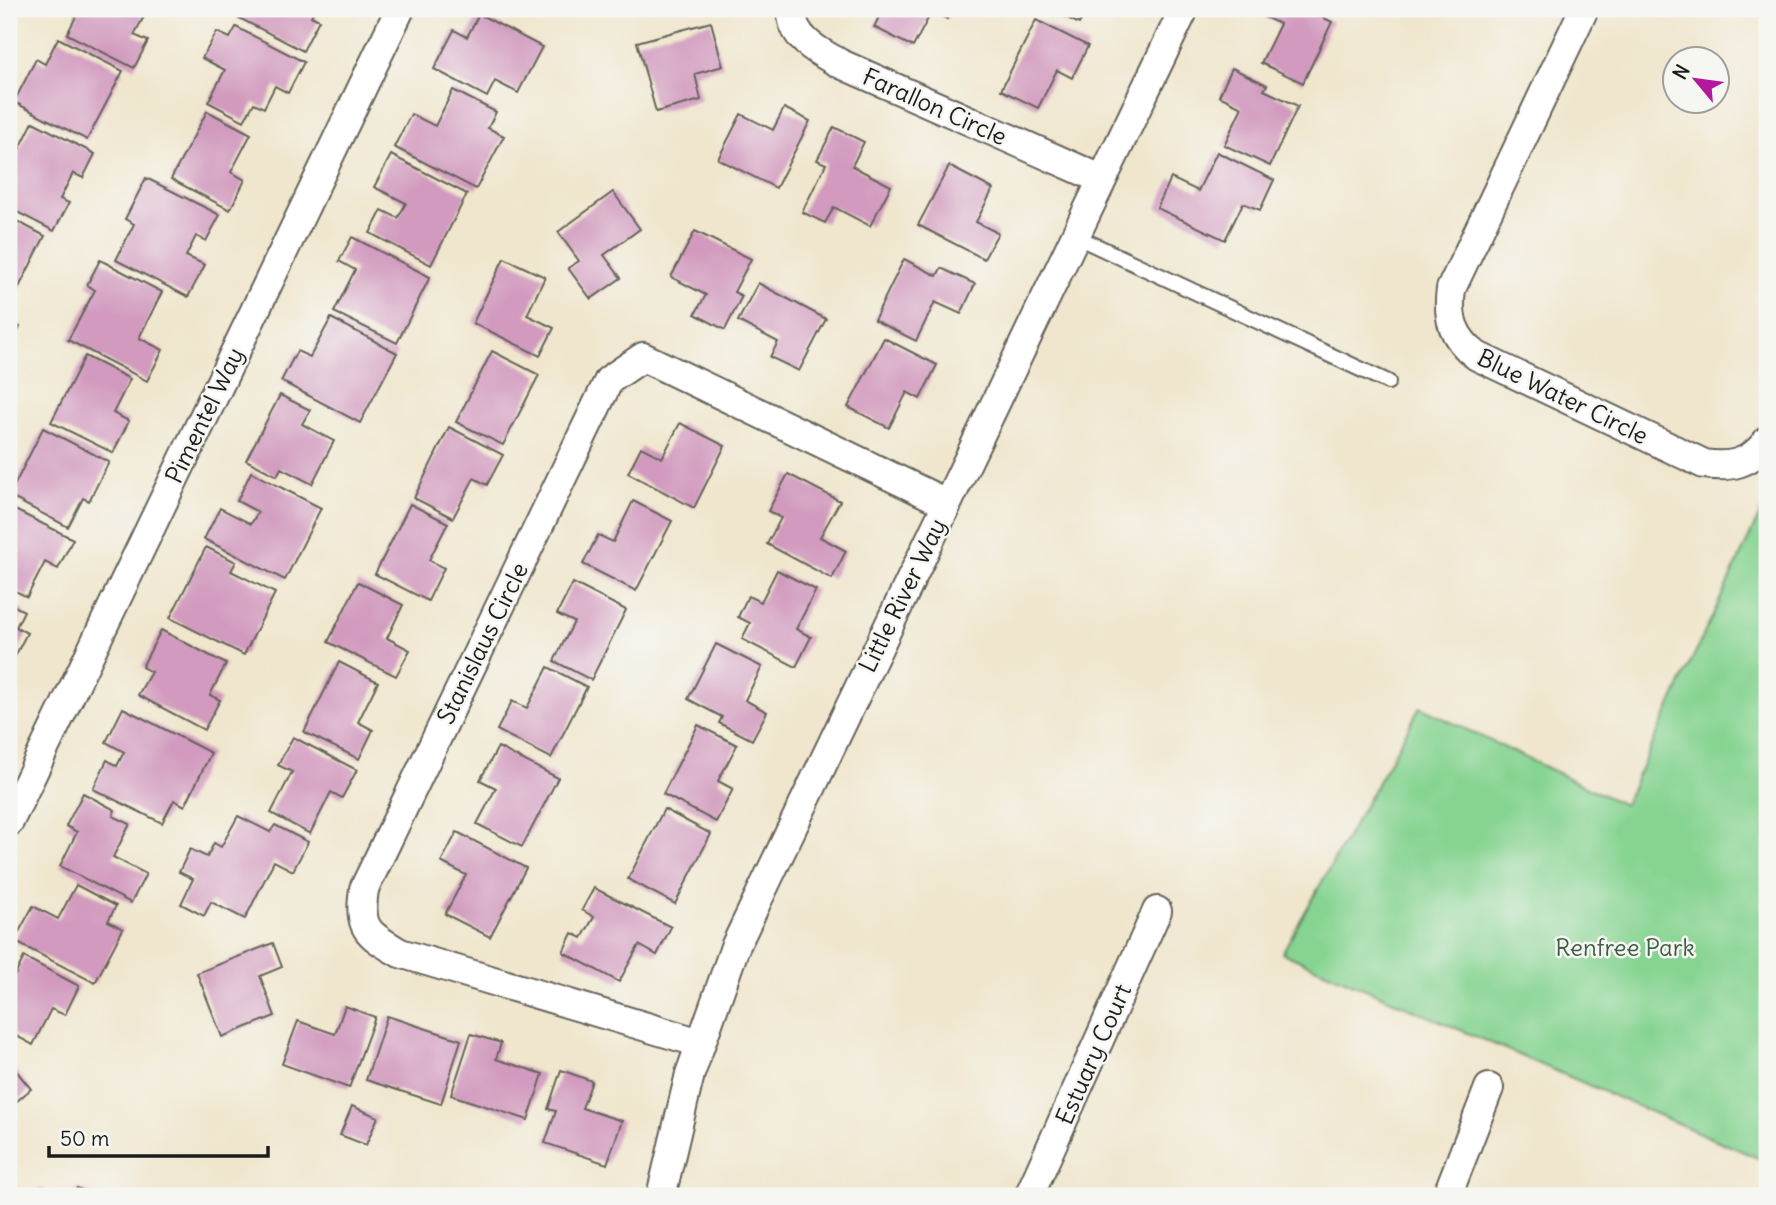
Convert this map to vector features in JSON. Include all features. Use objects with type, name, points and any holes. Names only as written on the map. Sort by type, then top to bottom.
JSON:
[{"type":"street","name":"Pimentel Way","points":[[9,822],[400,9]]},
{"type":"street","name":"Farallon Circle","points":[[792,9],[791,17],[809,46],[830,58],[1101,179]]},
{"type":"street","name":"Little River Way","points":[[661,1196],[700,1043],[736,947],[1184,9]]},
{"type":"street","name":"Blue Water Circle","points":[[1584,9],[1451,289],[1451,323],[1460,340],[1477,356],[1704,464],[1723,467],[1742,463],[1759,452],[1767,441]]},
{"type":"street","name":"Stanislaus Circle","points":[[700,1043],[400,953],[370,935],[360,912],[364,890],[609,380],[643,357],[946,503]]},
{"type":"street","name":"Estuary Court","points":[[1029,1196],[1157,911]]},
{"type":"street","points":[[1447,1196],[1489,1088]]},
{"type":"lane","points":[[1075,236],[1388,382]]},
{"type":"green space","name":"Renfree Park","points":[[1761,512],[1767,514],[1767,1162],[1282,953],[1420,707],[1624,805]]},
{"type":"building","points":[[80,9],[148,9],[134,35],[148,41],[134,68],[67,34]]},
{"type":"building","points":[[222,9],[315,9],[311,16],[319,20],[303,51]]},
{"type":"building","points":[[504,9],[521,9],[517,16]]},
{"type":"building","points":[[883,9],[952,9],[947,19],[932,11],[913,47],[874,27]]},
{"type":"building","points":[[1050,9],[1087,9],[1079,24]]},
{"type":"building","points":[[1255,9],[1306,9],[1332,22],[1303,83],[1261,63],[1280,24],[1253,12]]},
{"type":"building","points":[[479,14],[542,47],[518,93],[495,81],[487,97],[434,69],[454,30],[467,37]]},
{"type":"building","points":[[1036,20],[1088,46],[1072,78],[1057,70],[1038,108],[1001,90]]},
{"type":"building","points":[[711,22],[723,66],[695,74],[701,100],[656,112],[637,42]]},
{"type":"building","points":[[236,27],[304,62],[288,93],[275,86],[264,108],[254,103],[244,121],[208,102],[225,70],[202,58],[217,32],[230,38]]},
{"type":"building","points":[[58,38],[123,71],[87,140],[14,102],[36,59],[45,64]]},
{"type":"building","points":[[1232,68],[1267,85],[1264,90],[1298,106],[1270,166],[1224,145],[1242,107],[1219,96]]},
{"type":"building","points":[[453,90],[496,112],[488,128],[504,136],[476,189],[394,147],[411,114],[435,126]]},
{"type":"building","points":[[784,108],[810,121],[776,188],[718,159],[741,114],[773,130]]},
{"type":"building","points":[[207,111],[251,134],[231,172],[245,180],[230,210],[171,179]]},
{"type":"building","points":[[33,122],[95,154],[83,178],[73,173],[60,199],[69,203],[54,231],[9,208],[9,170]]},
{"type":"building","points":[[834,127],[864,142],[852,166],[891,186],[870,226],[834,207],[825,223],[802,212],[826,164],[817,160]]},
{"type":"building","points":[[1217,152],[1274,180],[1260,210],[1243,203],[1225,240],[1157,208],[1171,178],[1198,191]]},
{"type":"building","points":[[391,155],[467,194],[431,265],[370,233],[382,210],[398,218],[406,203],[374,187]]},
{"type":"building","points":[[949,166],[993,189],[976,222],[998,233],[984,259],[918,225]]},
{"type":"building","points":[[146,178],[220,215],[206,241],[196,236],[186,256],[205,265],[188,297],[116,260],[134,224],[125,219]]},
{"type":"building","points":[[613,192],[640,229],[604,255],[621,278],[591,299],[568,268],[579,261],[558,232]]},
{"type":"building","points":[[9,217],[45,236],[9,307]]},
{"type":"building","points":[[695,231],[751,259],[734,292],[742,296],[725,330],[695,314],[706,295],[671,277]]},
{"type":"building","points":[[352,237],[430,277],[397,343],[334,312],[355,270],[339,261]]},
{"type":"building","points":[[504,258],[545,277],[527,315],[554,328],[540,356],[473,323]]},
{"type":"building","points":[[904,259],[937,276],[941,268],[975,284],[961,314],[935,302],[916,341],[874,320]]},
{"type":"building","points":[[100,260],[162,292],[139,338],[163,350],[147,381],[68,340],[95,290],[87,285]]},
{"type":"building","points":[[758,283],[826,319],[799,371],[770,357],[778,342],[738,321]]},
{"type":"building","points":[[331,318],[397,353],[360,423],[281,381],[297,351],[310,357]]},
{"type":"building","points":[[9,321],[20,327],[9,350]]},
{"type":"building","points":[[884,338],[937,365],[920,399],[907,392],[889,428],[848,407]]},
{"type":"building","points":[[492,351],[539,375],[503,445],[456,422]]},
{"type":"building","points":[[85,356],[130,379],[113,413],[129,421],[113,453],[51,422]]},
{"type":"building","points":[[280,395],[310,410],[302,424],[334,441],[312,484],[281,468],[277,476],[246,460]]},
{"type":"building","points":[[680,423],[725,446],[694,508],[628,473],[641,447],[662,458]]},
{"type":"building","points":[[449,427],[503,455],[487,485],[474,478],[453,518],[414,498]]},
{"type":"building","points":[[43,428],[109,462],[89,501],[83,498],[68,527],[9,496]]},
{"type":"building","points":[[251,472],[321,508],[285,580],[204,539],[220,508],[251,524],[258,512],[237,501]]},
{"type":"building","points":[[788,474],[840,501],[820,537],[846,551],[832,579],[767,544],[781,518],[768,511]]},
{"type":"building","points":[[633,501],[672,521],[636,591],[583,564],[598,535],[613,542]]},
{"type":"building","points":[[410,504],[448,523],[429,560],[444,568],[428,601],[375,574]]},
{"type":"building","points":[[9,507],[73,539],[58,569],[45,562],[27,597],[9,588]]},
{"type":"building","points":[[206,547],[236,562],[231,571],[275,593],[244,655],[170,618]]},
{"type":"building","points":[[777,570],[816,590],[796,629],[811,637],[796,667],[742,639],[750,623],[738,617],[748,596],[761,602]]},
{"type":"building","points":[[358,582],[403,605],[387,638],[410,650],[396,676],[328,642]]},
{"type":"building","points":[[573,583],[626,610],[591,680],[554,661],[574,622],[557,614]]},
{"type":"building","points":[[9,603],[24,611],[16,627],[27,633],[9,668]]},
{"type":"building","points":[[161,630],[226,664],[210,695],[220,700],[204,730],[138,695],[151,672],[142,667]]},
{"type":"building","points":[[716,644],[762,667],[745,700],[767,712],[752,740],[719,723],[722,717],[688,699]]},
{"type":"building","points":[[339,662],[378,682],[358,722],[373,730],[359,759],[304,732]]},
{"type":"building","points":[[548,667],[587,687],[551,758],[497,730],[512,701],[527,708]]},
{"type":"building","points":[[123,708],[211,753],[185,806],[174,800],[162,823],[93,789],[107,760],[117,766],[124,752],[106,742]]},
{"type":"building","points":[[698,725],[737,745],[718,781],[733,789],[716,822],[663,794]]},
{"type":"building","points":[[293,737],[357,770],[342,798],[331,792],[310,834],[271,813],[292,772],[278,765]]},
{"type":"building","points":[[498,747],[558,778],[522,847],[477,824],[496,788],[480,780]]},
{"type":"building","points":[[83,793],[115,810],[113,816],[130,824],[113,857],[146,874],[131,903],[60,866],[77,832],[66,826]]},
{"type":"building","points":[[664,809],[711,834],[675,904],[628,879]]},
{"type":"building","points":[[238,816],[270,832],[275,825],[308,842],[293,871],[274,861],[245,919],[211,902],[204,916],[181,904],[193,879],[179,872],[190,849],[207,857],[214,843],[221,847]]},
{"type":"building","points":[[457,832],[526,868],[490,937],[445,914],[466,875],[441,862]]},
{"type":"building","points":[[76,885],[116,906],[108,921],[123,929],[95,983],[14,941],[33,906],[58,919]]},
{"type":"building","points":[[594,888],[671,927],[657,955],[639,945],[619,982],[563,952],[572,933],[582,938],[594,917],[582,910]]},
{"type":"building","points":[[273,943],[282,967],[260,976],[275,1016],[222,1037],[197,973]]},
{"type":"building","points":[[24,957],[79,986],[65,1015],[51,1009],[33,1045],[9,1032],[9,987]]},
{"type":"building","points":[[345,1006],[375,1017],[349,1088],[282,1064],[298,1021],[335,1034]]},
{"type":"building","points":[[387,1016],[461,1040],[441,1104],[366,1080]]},
{"type":"building","points":[[471,1034],[501,1043],[496,1059],[543,1074],[528,1120],[451,1095]]},
{"type":"building","points":[[9,1062],[31,1089],[9,1108]]},
{"type":"building","points":[[561,1070],[592,1081],[582,1108],[622,1121],[607,1164],[545,1143],[556,1111],[548,1109]]},
{"type":"building","points":[[352,1106],[378,1117],[366,1145],[340,1135]]},
{"type":"building","points":[[9,1176],[15,1177],[10,1196],[9,1196]]},
{"type":"building","points":[[39,1188],[62,1196],[36,1196]]},
{"type":"building","points":[[77,1188],[97,1196],[74,1196]]}]
